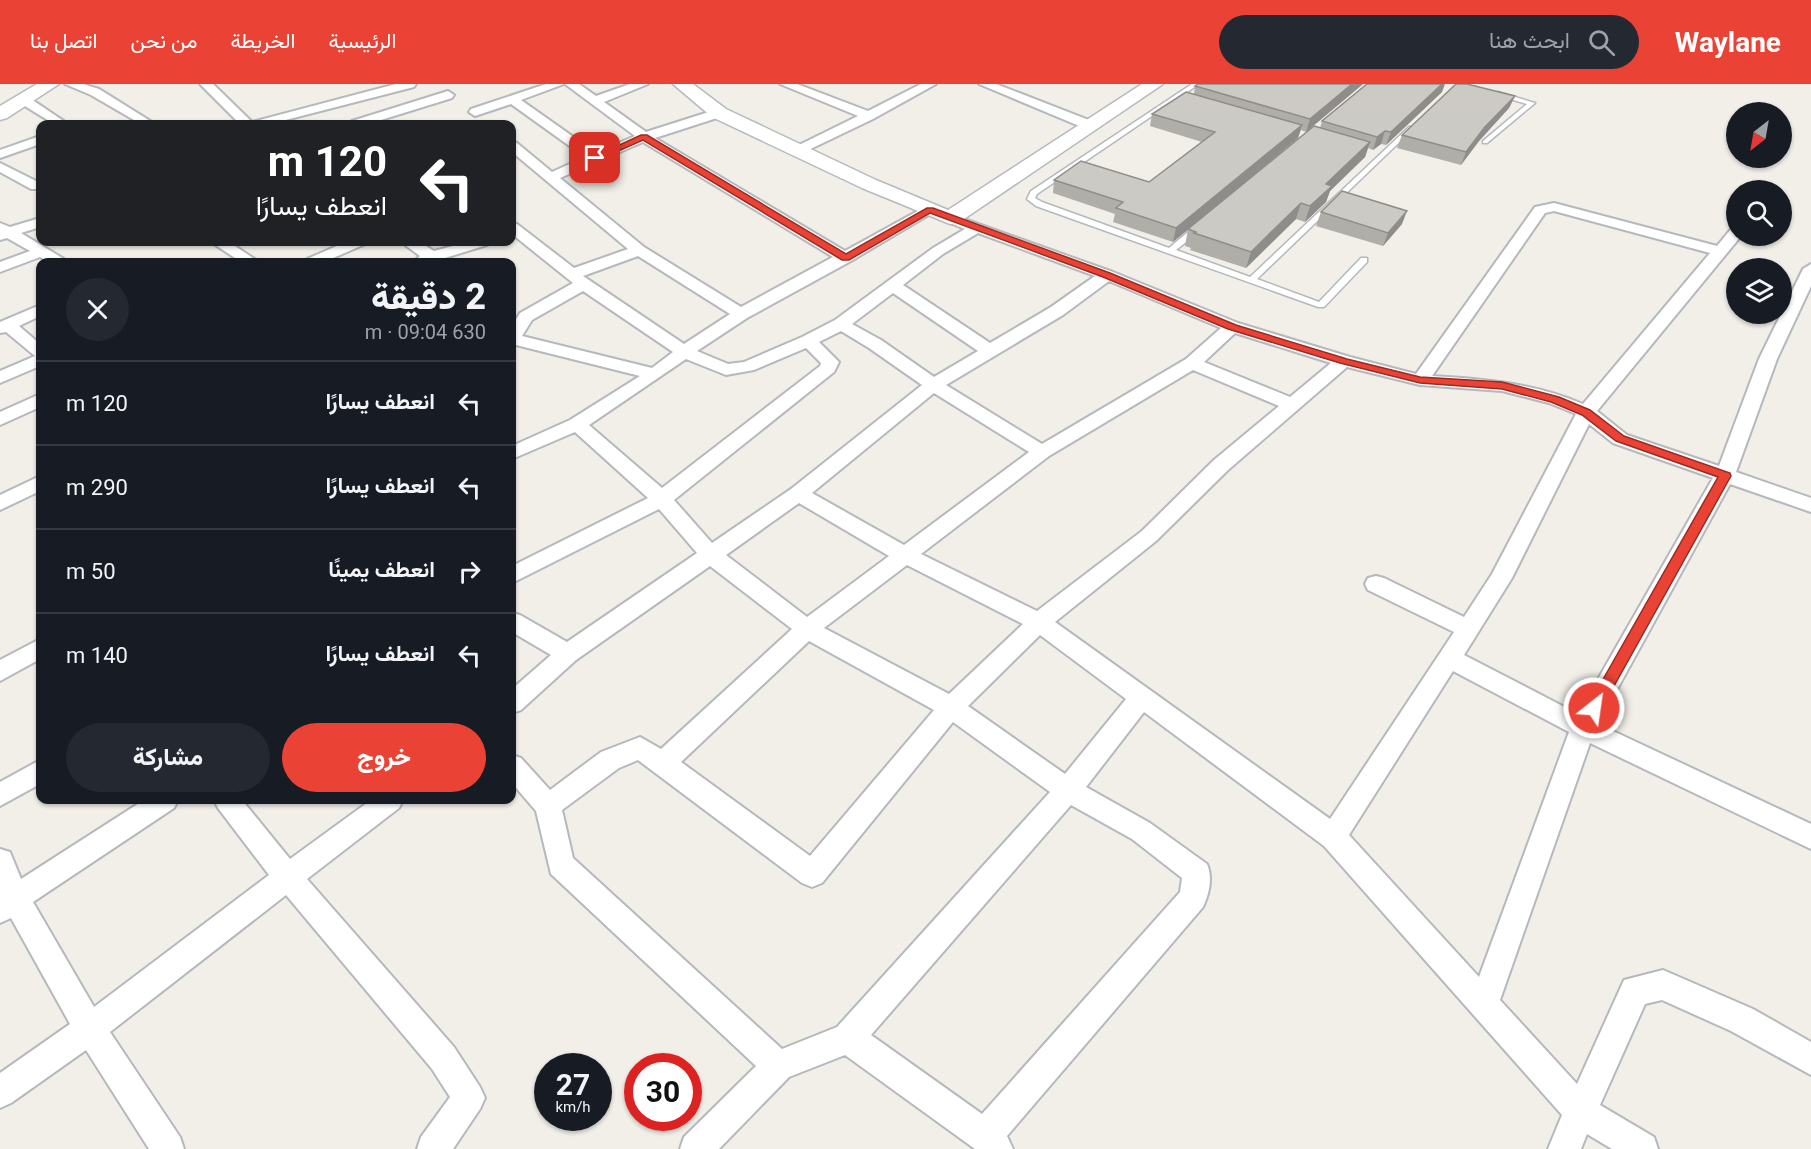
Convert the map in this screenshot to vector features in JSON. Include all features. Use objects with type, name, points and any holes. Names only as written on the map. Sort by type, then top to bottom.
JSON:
[{"type":"street","points":[[0,114],[50,84]]},
{"type":"street","points":[[71,84],[95,92],[142,120]]},
{"type":"street","points":[[206,84],[244,120]]},
{"type":"street","points":[[356,84],[398,120]]},
{"type":"street","points":[[272,120],[410,84]]},
{"type":"street","points":[[435,84],[481,120]]},
{"type":"street","points":[[371,120],[391,114],[512,99],[558,84]]},
{"type":"street","points":[[571,84],[644,137],[846,258]]},
{"type":"street","points":[[594,101],[642,84]]},
{"type":"street","points":[[682,84],[719,112],[930,210],[1107,275],[1232,327],[1344,361],[1420,380],[1502,386],[1555,399],[1586,412],[1620,439],[1811,505]]},
{"type":"street","points":[[788,84],[869,116]]},
{"type":"street","points":[[800,150],[930,84]]},
{"type":"street","points":[[985,84],[1089,125]]},
{"type":"street","points":[[950,218],[1154,84]]},
{"type":"street","points":[[95,92],[112,87]]},
{"type":"street","points":[[512,99],[595,158]]},
{"type":"street","points":[[24,100],[56,120]]},
{"type":"street","points":[[551,177],[644,137],[719,112]]},
{"type":"street","points":[[0,154],[36,141]]},
{"type":"street","points":[[516,149],[639,250],[741,314]]},
{"type":"street","points":[[0,167],[36,186]]},
{"type":"street","points":[[1420,380],[1540,210],[1554,207],[1719,251]]},
{"type":"street","points":[[516,451],[577,424],[655,374],[741,314],[930,210]]},
{"type":"street","points":[[2,231],[36,223]]},
{"type":"street","points":[[516,232],[577,280],[684,352],[726,370],[748,366],[808,341],[841,324],[938,251],[977,228]]},
{"type":"street","points":[[2,231],[52,258]]},
{"type":"street","points":[[1333,837],[1501,578],[1586,412],[1726,243]]},
{"type":"street","points":[[233,246],[247,258]]},
{"type":"street","points":[[321,258],[349,246]]},
{"type":"street","points":[[413,246],[423,258]]},
{"type":"street","points":[[431,258],[469,246]]},
{"type":"street","points":[[516,332],[526,317],[577,280],[639,250]]},
{"type":"street","points":[[0,267],[41,252]]},
{"type":"street","points":[[1484,1003],[1583,728],[1725,476],[1768,360],[1811,269]]},
{"type":"street","points":[[516,700],[568,654],[798,494],[933,385],[1057,311],[1107,275]]},
{"type":"street","points":[[894,286],[990,351]]},
{"type":"street","points":[[4,326],[36,312]]},
{"type":"street","points":[[841,324],[875,344],[933,385],[1042,452]]},
{"type":"street","points":[[4,326],[36,349]]},
{"type":"street","points":[[663,763],[807,629],[1042,452],[1192,363],[1232,327]]},
{"type":"street","points":[[516,339],[655,374]]},
{"type":"street","points":[[516,573],[662,499],[828,368],[830,362],[808,341]]},
{"type":"street","points":[[548,806],[610,760],[639,747],[812,874],[951,707],[1039,622],[1149,536],[1221,465],[1344,361]]},
{"type":"street","points":[[0,378],[36,362]]},
{"type":"street","points":[[1192,363],[1292,405]]},
{"type":"street","points":[[0,419],[36,402]]},
{"type":"street","points":[[577,424],[662,499],[710,554],[807,629],[951,707],[1068,790],[1141,831],[1197,873],[1193,898],[991,1143],[848,1038]]},
{"type":"street","points":[[0,503],[36,485]]},
{"type":"street","points":[[798,494],[904,555],[1039,622],[1333,837],[1580,1111],[1642,1149]]},
{"type":"street","points":[[1376,584],[1468,629]]},
{"type":"street","points":[[516,623],[568,654]]},
{"type":"street","points":[[0,672],[36,650]]},
{"type":"street","points":[[1449,658],[1583,728],[1811,837]]},
{"type":"street","points":[[696,1149],[778,1066],[848,1038],[1068,790],[1142,697]]},
{"type":"street","points":[[516,770],[548,806],[561,865],[778,1066]]},
{"type":"street","points":[[0,795],[36,773]]},
{"type":"street","points":[[8,904],[159,804]]},
{"type":"street","points":[[229,804],[288,877],[443,1058],[469,1098],[433,1149]]},
{"type":"street","points":[[0,1092],[90,1029],[385,804]]},
{"type":"street","points":[[0,861],[8,904],[168,1149]]},
{"type":"street","points":[[1564,1149],[1618,1034],[1635,991],[1663,985],[1742,1020],[1811,1059]]},
{"type":"lane","points":[[1196,84],[1034,193],[1031,199],[1039,204],[1321,305],[1364,260]]},
{"type":"lane","points":[[1485,142],[1532,103],[1490,92]]},
{"type":"lane","points":[[1175,98],[1186,101]]},
{"type":"lane","points":[[1251,280],[1415,124]]},
{"type":"lane","points":[[1371,154],[1381,157]]},
{"type":"lane","points":[[1170,251],[1205,222]]},
{"type":"building","points":[[1198,84],[1352,84],[1310,119],[1195,86]]},
{"type":"building","points":[[1367,84],[1442,84],[1391,132],[1385,131],[1377,137],[1322,121]]},
{"type":"building","points":[[1456,84],[1467,84],[1515,96],[1484,128],[1466,152],[1402,135]]},
{"type":"building","points":[[1186,92],[1302,125],[1176,228],[1116,208],[1123,202],[1054,180],[1081,161],[1149,182],[1215,132],[1152,114]]},
{"type":"building","points":[[1314,126],[1370,142],[1326,184],[1332,186],[1310,206],[1301,203],[1251,252],[1188,229]]},
{"type":"building","points":[[1342,191],[1407,211],[1388,233],[1321,212]]},
{"type":"route","points":[[595,158],[644,137],[846,258],[930,210],[1107,275],[1232,327],[1344,361],[1420,380],[1502,386],[1555,399],[1586,412],[1620,439],[1725,476],[1594,708]]}]
